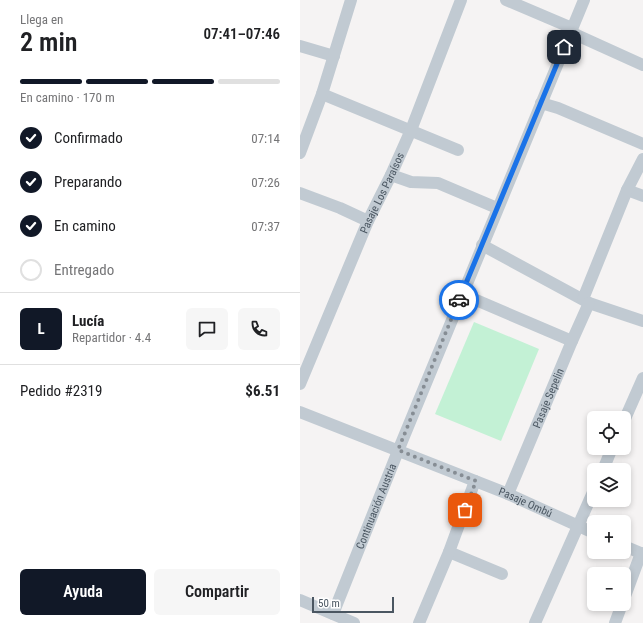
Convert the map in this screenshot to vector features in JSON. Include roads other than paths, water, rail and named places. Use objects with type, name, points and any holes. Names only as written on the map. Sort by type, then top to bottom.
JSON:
[{"type":"street","points":[[300,153],[322,94],[351,0]]},
{"type":"street","name":"Pasaje Los Paraísos","points":[[300,384],[368,221],[411,130],[461,0]]},
{"type":"street","points":[[506,0],[571,30],[595,45],[643,65]]},
{"type":"street","name":"Continuación Austria","points":[[333,614],[398,450],[584,0]]},
{"type":"street","points":[[300,46],[334,56]]},
{"type":"street","points":[[322,94],[458,150]]},
{"type":"street","points":[[541,103],[558,108],[643,144]]},
{"type":"street","name":"Pasaje Sepelin","points":[[508,494],[572,340],[627,190],[643,159]]},
{"type":"street","points":[[391,175],[411,182],[438,183],[497,208]]},
{"type":"street","points":[[627,190],[643,196]]},
{"type":"street","points":[[300,193],[340,208],[368,221]]},
{"type":"street","points":[[482,245],[586,301],[643,320]]},
{"type":"street","points":[[462,294],[572,340]]},
{"type":"street","points":[[628,411],[643,378]]},
{"type":"street","name":"Pasaje Ombú","points":[[300,412],[508,494],[587,530]]},
{"type":"street","points":[[419,623],[449,552],[476,481]]},
{"type":"street","points":[[535,623],[587,506]]},
{"type":"street","points":[[631,549],[642,554],[631,582]]},
{"type":"street","points":[[449,552],[502,574]]},
{"type":"street","points":[[300,600],[354,623]]},
{"type":"street","points":[[615,623],[619,611]]}]
